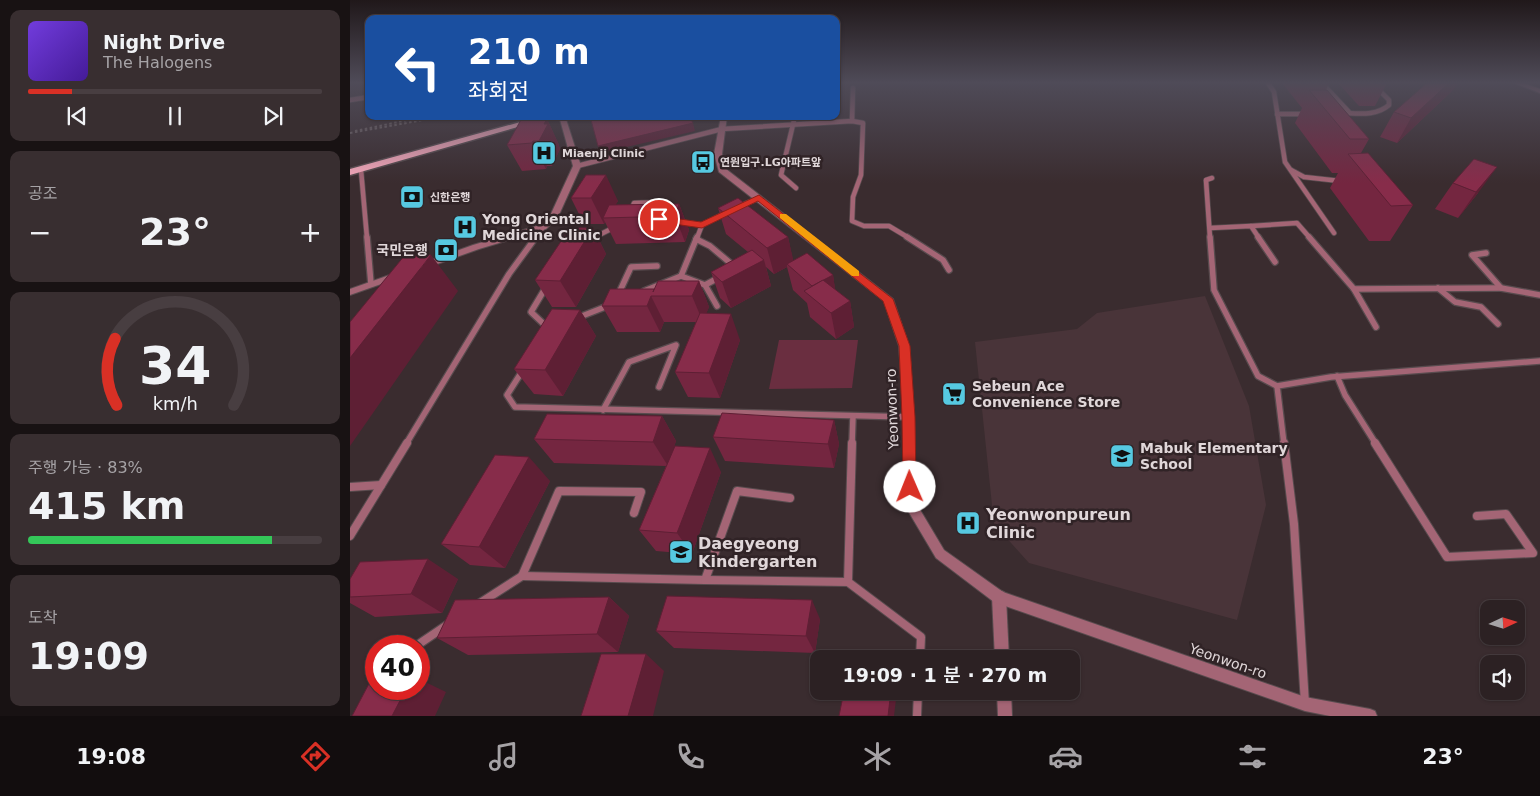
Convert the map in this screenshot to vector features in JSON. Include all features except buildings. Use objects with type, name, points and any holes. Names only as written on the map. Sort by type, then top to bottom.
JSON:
[{"type":"main road","points":[[350,172],[538,120]]},
{"type":"street","points":[[415,269],[476,247],[542,227],[554,217],[577,166],[563,120]]},
{"type":"street","name":"Yeonwon-ro","points":[[723,120],[718,154],[722,170],[888,299],[904,346],[909,417],[910,504],[940,554],[999,597],[1305,704],[1370,716]]},
{"type":"street","points":[[350,292],[406,272]]},
{"type":"street","points":[[999,597],[1002,650]]},
{"type":"street","points":[[1004,700],[1005,716]]},
{"type":"lane","points":[[852,116],[852,121]]},
{"type":"lane","points":[[1278,116],[1285,162],[1334,233]]},
{"type":"lane","points":[[794,120],[781,175],[796,188]]},
{"type":"lane","points":[[577,166],[722,129],[852,121],[863,123],[861,175],[853,197],[852,221],[864,226],[889,226],[943,260],[949,270]]},
{"type":"lane","points":[[1289,169],[1304,177],[1316,180],[1346,181]]},
{"type":"lane","points":[[361,170],[371,284]]},
{"type":"lane","points":[[1212,178],[1206,180],[1214,290],[1258,376],[1277,386],[1337,376],[1540,361]]},
{"type":"lane","points":[[676,221],[702,225],[759,198]]},
{"type":"lane","points":[[627,220],[634,203],[666,202],[659,219]]},
{"type":"lane","points":[[1210,228],[1297,223],[1354,289],[1376,327]]},
{"type":"lane","points":[[583,243],[618,225]]},
{"type":"lane","points":[[680,276],[702,225]]},
{"type":"lane","points":[[1250,226],[1275,262]]},
{"type":"lane","points":[[350,536],[509,274],[542,227]]},
{"type":"lane","points":[[696,239],[710,246],[737,269],[705,285]]},
{"type":"lane","points":[[1486,252],[1472,255],[1501,288]]},
{"type":"lane","points":[[613,303],[631,267],[657,266]]},
{"type":"lane","points":[[638,293],[680,276],[705,285],[717,306]]},
{"type":"lane","points":[[549,329],[531,312],[551,278]]},
{"type":"lane","points":[[1438,288],[1455,302],[1481,307],[1498,324]]},
{"type":"lane","points":[[1354,289],[1501,288],[1540,294]]},
{"type":"lane","points":[[567,322],[622,300]]},
{"type":"lane","points":[[544,337],[549,329],[558,325]]},
{"type":"lane","points":[[603,410],[629,362],[676,345],[659,387]]},
{"type":"lane","points":[[528,362],[507,395],[515,407],[909,417]]},
{"type":"lane","points":[[1337,376],[1345,395],[1447,557],[1533,554],[1506,514],[1477,516]]},
{"type":"lane","points":[[1277,386],[1294,524],[1305,704]]},
{"type":"lane","points":[[848,582],[853,416]]},
{"type":"lane","points":[[350,487],[381,485]]},
{"type":"lane","points":[[473,608],[522,576],[559,491],[641,492],[634,513]]},
{"type":"lane","points":[[705,580],[737,491],[790,498]]},
{"type":"lane","points":[[522,576],[848,582],[921,637],[920,650]]},
{"type":"lane","points":[[430,637],[457,619]]},
{"type":"lane","points":[[917,716],[918,700]]},
{"type":"path","points":[[350,132],[408,120]]},
{"type":"path","points":[[350,132],[422,120]]},
{"type":"shaded area","name":"Mabuk Elementary School","points":[[1205,296],[1249,406],[1266,505],[1237,620],[1029,563],[994,524],[975,342],[1077,329],[1097,313]]},
{"type":"shaded area","points":[[779,340],[858,340],[852,388],[769,389]]},
{"type":"slow traffic","points":[[783,216],[856,273]]},
{"type":"place","name":"Miaenji Clinic","points":[[544,153]]},
{"type":"place","name":"연원입구.LG아파트앞","points":[[703,162]]},
{"type":"place","name":"신한은행","points":[[412,197]]},
{"type":"place","name":"Yong Oriental Medicine Clinic","points":[[465,227]]},
{"type":"place","name":"국민은행","points":[[446,250]]},
{"type":"place","name":"Sebeun Ace Convenience Store","points":[[954,394]]},
{"type":"place","name":"Mabuk Elementary School","points":[[1122,456]]},
{"type":"place","name":"Yeonwonpureun Clinic","points":[[968,523]]},
{"type":"place","name":"Daegyeong Kindergarten","points":[[681,552]]},
{"type":"route","points":[[659,219],[702,225],[759,198],[888,299],[904,346],[909,417],[910,487]]}]
